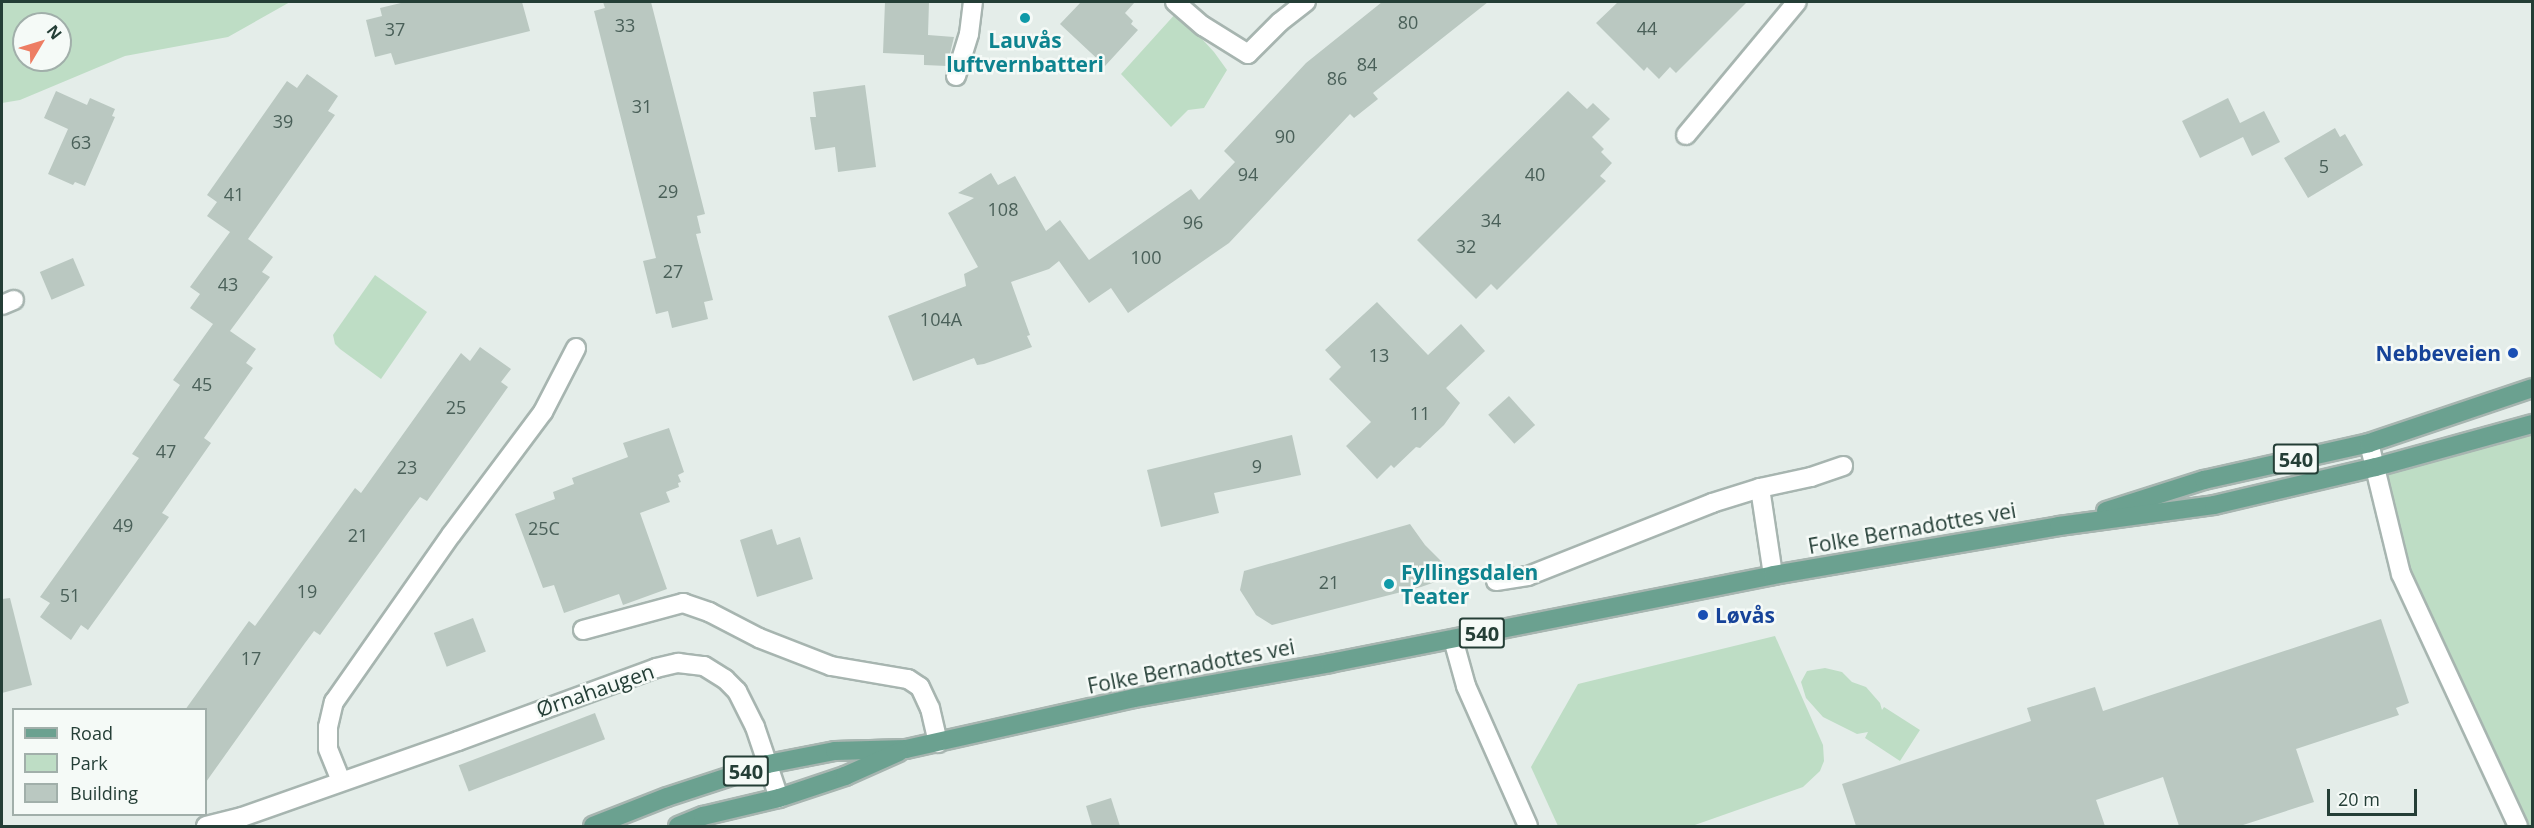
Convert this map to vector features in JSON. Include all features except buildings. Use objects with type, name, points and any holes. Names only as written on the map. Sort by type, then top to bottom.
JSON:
[{"type":"main road","name":"Folke Bernadottes vei","points":[[2059,526],[2204,480],[2368,443],[2532,388]]},
{"type":"main road","name":"Folke Bernadottes vei","points":[[593,826],[667,797],[768,764],[835,751],[906,749],[1134,698],[1453,639],[1773,575],[2059,526],[2214,505],[2376,467],[2532,424]]},
{"type":"main road","name":"Folke Bernadottes vei","points":[[678,826],[704,816],[779,798],[845,776],[906,749]]},
{"type":"street","points":[[956,76],[969,34],[973,2]]},
{"type":"street","points":[[1175,2],[1203,26],[1248,54],[1280,22],[1306,2]]},
{"type":"street","points":[[1686,135],[1797,2]]},
{"type":"street","points":[[341,781],[328,748],[328,727],[334,702],[451,535],[543,412],[576,348]]},
{"type":"street","points":[[2368,443],[2376,467],[2401,574],[2518,826]]},
{"type":"street","points":[[1496,581],[1528,576],[1712,503],[1760,488],[1811,477],[1843,466]]},
{"type":"street","points":[[1760,488],[1773,575]]},
{"type":"street","points":[[583,630],[683,603],[709,612],[759,638],[831,666],[908,680],[920,687],[930,708],[938,743]]},
{"type":"street","points":[[1453,639],[1466,686],[1528,826]]},
{"type":"street","name":"Ørnahaugen","points":[[206,826],[341,781],[646,671],[678,663],[704,666],[737,691],[755,727],[779,798]]},
{"type":"green space","points":[[2,2],[290,2],[228,37],[125,56],[20,100],[2,103]]},
{"type":"green space","points":[[1177,12],[1214,52],[1227,70],[1204,108],[1188,110],[1171,127],[1121,74]]},
{"type":"green space","points":[[375,275],[427,312],[381,379],[340,349],[335,344],[333,335]]},
{"type":"green space","points":[[2532,424],[2532,826],[2518,826],[2426,629],[2376,467]]},
{"type":"green space","points":[[1775,636],[1823,745],[1824,761],[1820,771],[1803,787],[1692,826],[1558,826],[1531,767],[1578,684]]},
{"type":"green space","points":[[1825,668],[1842,672],[1852,682],[1866,687],[1880,703],[1882,710],[1884,707],[1920,730],[1900,761],[1865,738],[1868,732],[1857,734],[1823,717],[1806,698],[1801,682],[1807,671]]},
{"type":"place","name":"Lauvås luftvernbatteri","points":[[1025,18]]},
{"type":"place","name":"Nebbeveien","points":[[2513,353]]},
{"type":"place","name":"Fyllingsdalen Teater","points":[[1389,584]]},
{"type":"place","name":"Løvås","points":[[1703,615]]}]
